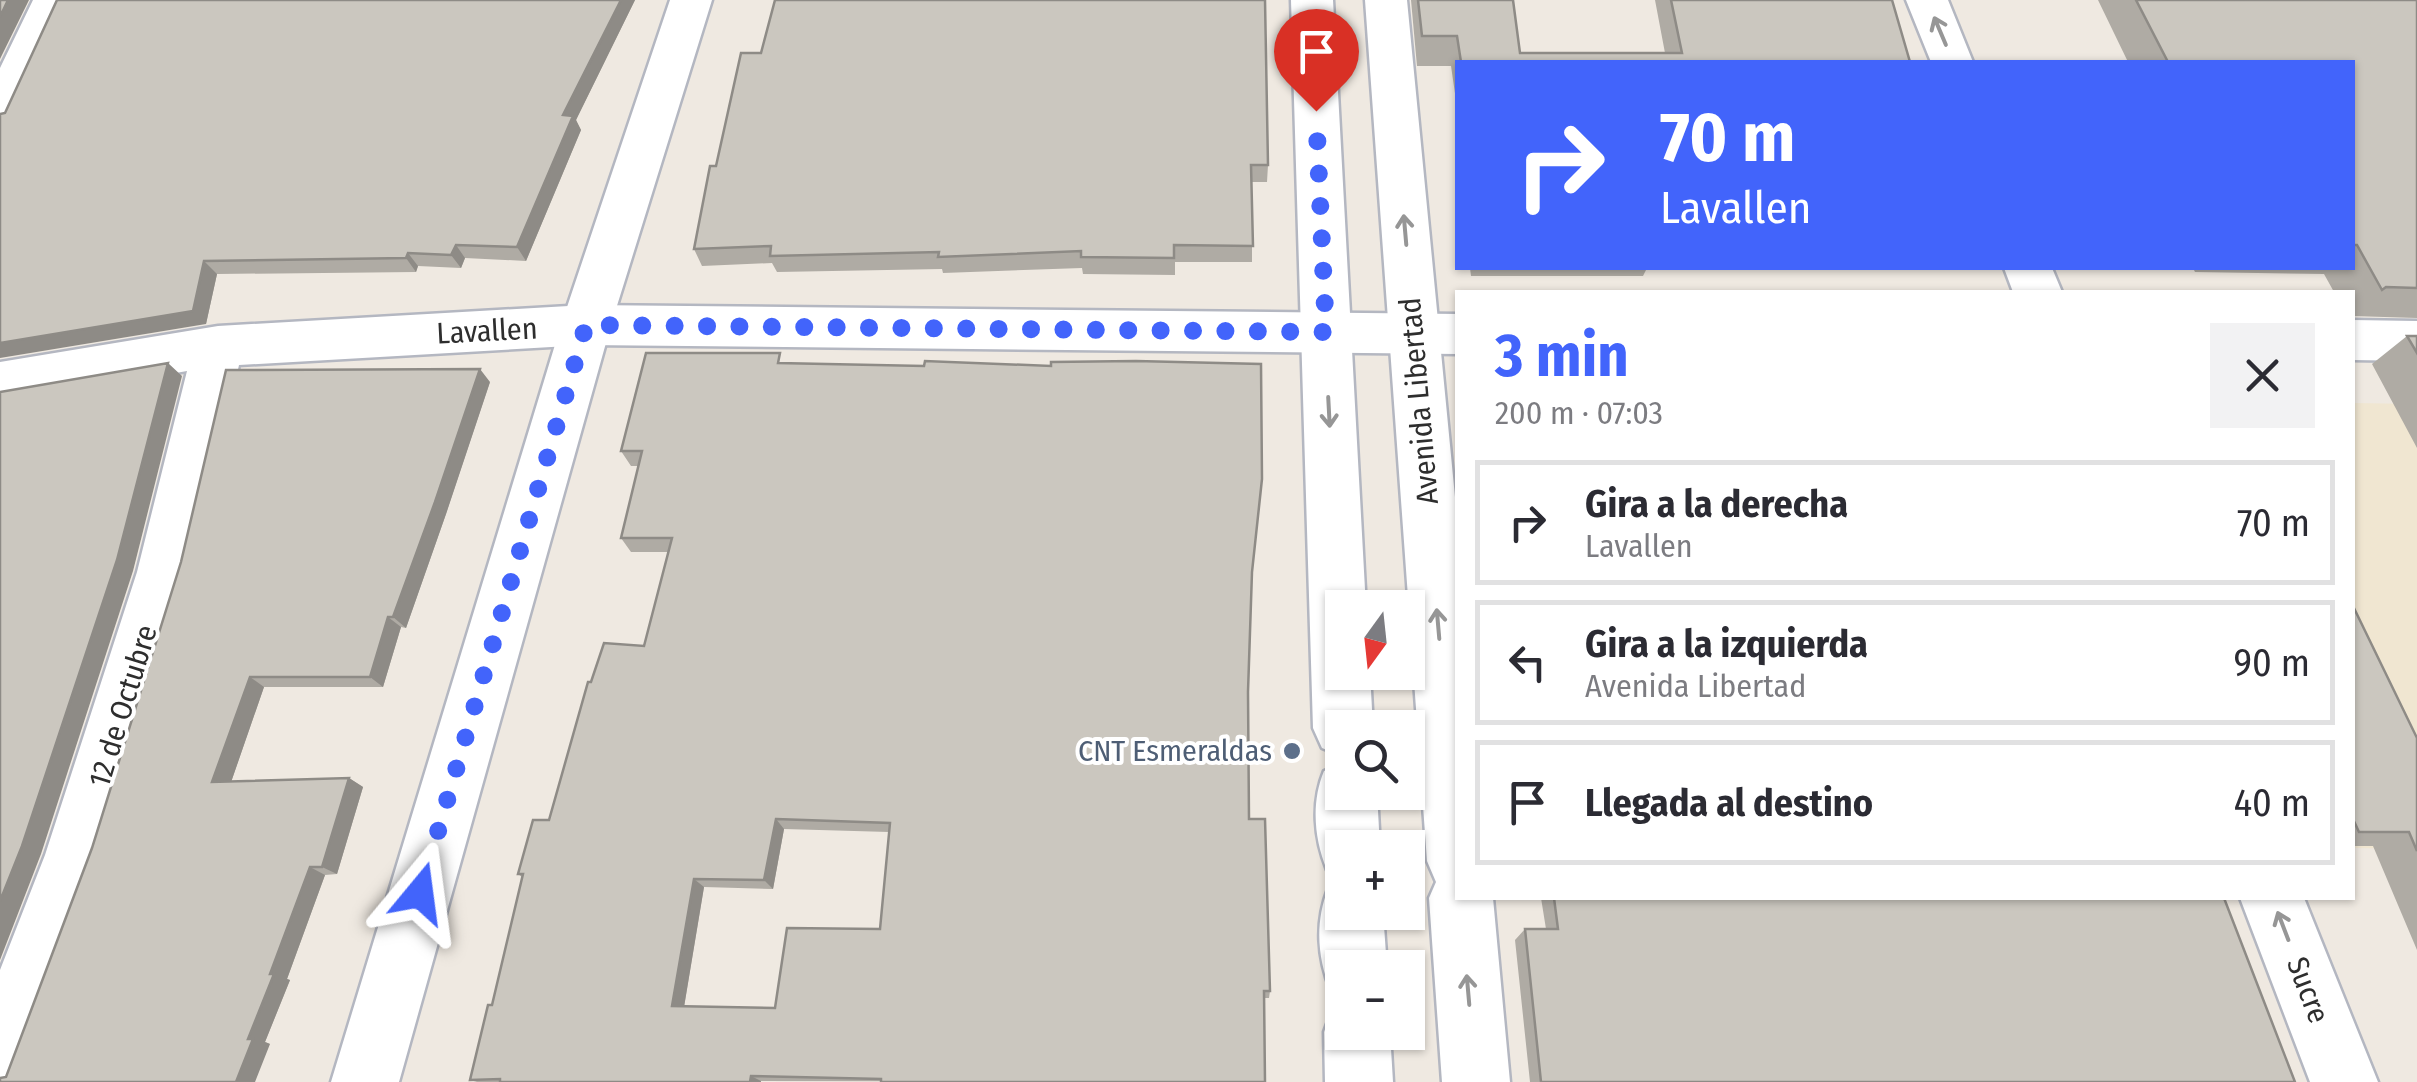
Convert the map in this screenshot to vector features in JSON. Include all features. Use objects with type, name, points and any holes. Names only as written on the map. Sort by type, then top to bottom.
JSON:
[{"type":"street","points":[[0,114],[54,0]]},
{"type":"street","points":[[365,1082],[586,325],[691,0]]},
{"type":"street","points":[[1312,0],[1342,710]]},
{"type":"street","name":"Avenida Libertad","points":[[1386,0],[1436,334],[1455,789]]},
{"type":"street","points":[[1927,0],[1951,60]]},
{"type":"street","name":"Lavallen","points":[[0,383],[218,346],[586,325],[1436,334]]},
{"type":"street","points":[[2355,340],[2417,341]]},
{"type":"street","name":"12 de Octubre","points":[[0,1056],[76,855],[165,572],[218,346]]},
{"type":"street","points":[[1460,900],[1476,1082]]},
{"type":"street","name":"Sucre","points":[[2273,900],[2344,1082]]},
{"type":"street","points":[[1358,1050],[1359,1082]]},
{"type":"shaded area","points":[[2355,403],[2417,404],[2417,849],[2355,848]]},
{"type":"building","points":[[0,0],[8,0],[0,17]]},
{"type":"building","points":[[57,0],[621,0],[563,115],[573,116],[517,247],[456,245],[451,255],[408,253],[406,258],[204,261],[193,311],[0,343],[0,114],[5,113]]},
{"type":"building","points":[[775,0],[1265,0],[1268,165],[1251,165],[1253,246],[1174,245],[1174,258],[1081,257],[1081,251],[938,257],[939,252],[770,256],[771,246],[694,249],[710,166],[716,166],[741,53],[761,53]]},
{"type":"building","points":[[1418,0],[1513,0],[1520,53],[1682,53],[1671,0],[1892,0],[1909,60],[1461,60],[1457,36],[1422,36]]},
{"type":"building","points":[[2136,0],[2417,0],[2417,288],[2382,290],[2355,245],[2355,60],[2167,60]]},
{"type":"building","points":[[2407,336],[2417,336],[2417,353]]},
{"type":"building","points":[[646,353],[780,353],[778,363],[924,366],[925,361],[1051,366],[1051,362],[1136,361],[1261,364],[1262,479],[1252,572],[1248,692],[1249,819],[1265,819],[1270,991],[1264,991],[1265,1082],[881,1082],[751,1076],[750,1082],[470,1080],[488,1005],[492,1005],[533,820],[549,820],[588,682],[604,643],[644,646],[672,538],[621,538],[642,451],[621,451]],"holes":[[[776,819],[890,823],[880,929],[787,928],[775,1008],[672,1006],[694,879],[764,880]]]},
{"type":"building","points":[[168,363],[117,560],[0,901],[0,392]]},
{"type":"building","points":[[480,369],[393,617],[388,617],[370,677],[250,677],[212,782],[349,778],[322,867],[310,867],[270,974],[274,974],[236,1082],[0,1082],[0,1078],[6,1077],[92,848],[181,562],[226,370]]},
{"type":"building","points":[[2355,610],[2417,738],[2417,851],[2409,832],[2359,832],[2355,823]]},
{"type":"building","points":[[1554,900],[2225,900],[2295,1082],[1541,1082],[1525,929],[1558,929]]},
{"type":"place","name":"CNT Esmeraldas","points":[[1292,751]]},
{"type":"route","points":[[420,893],[586,325],[1326,332],[1316,111]]}]
